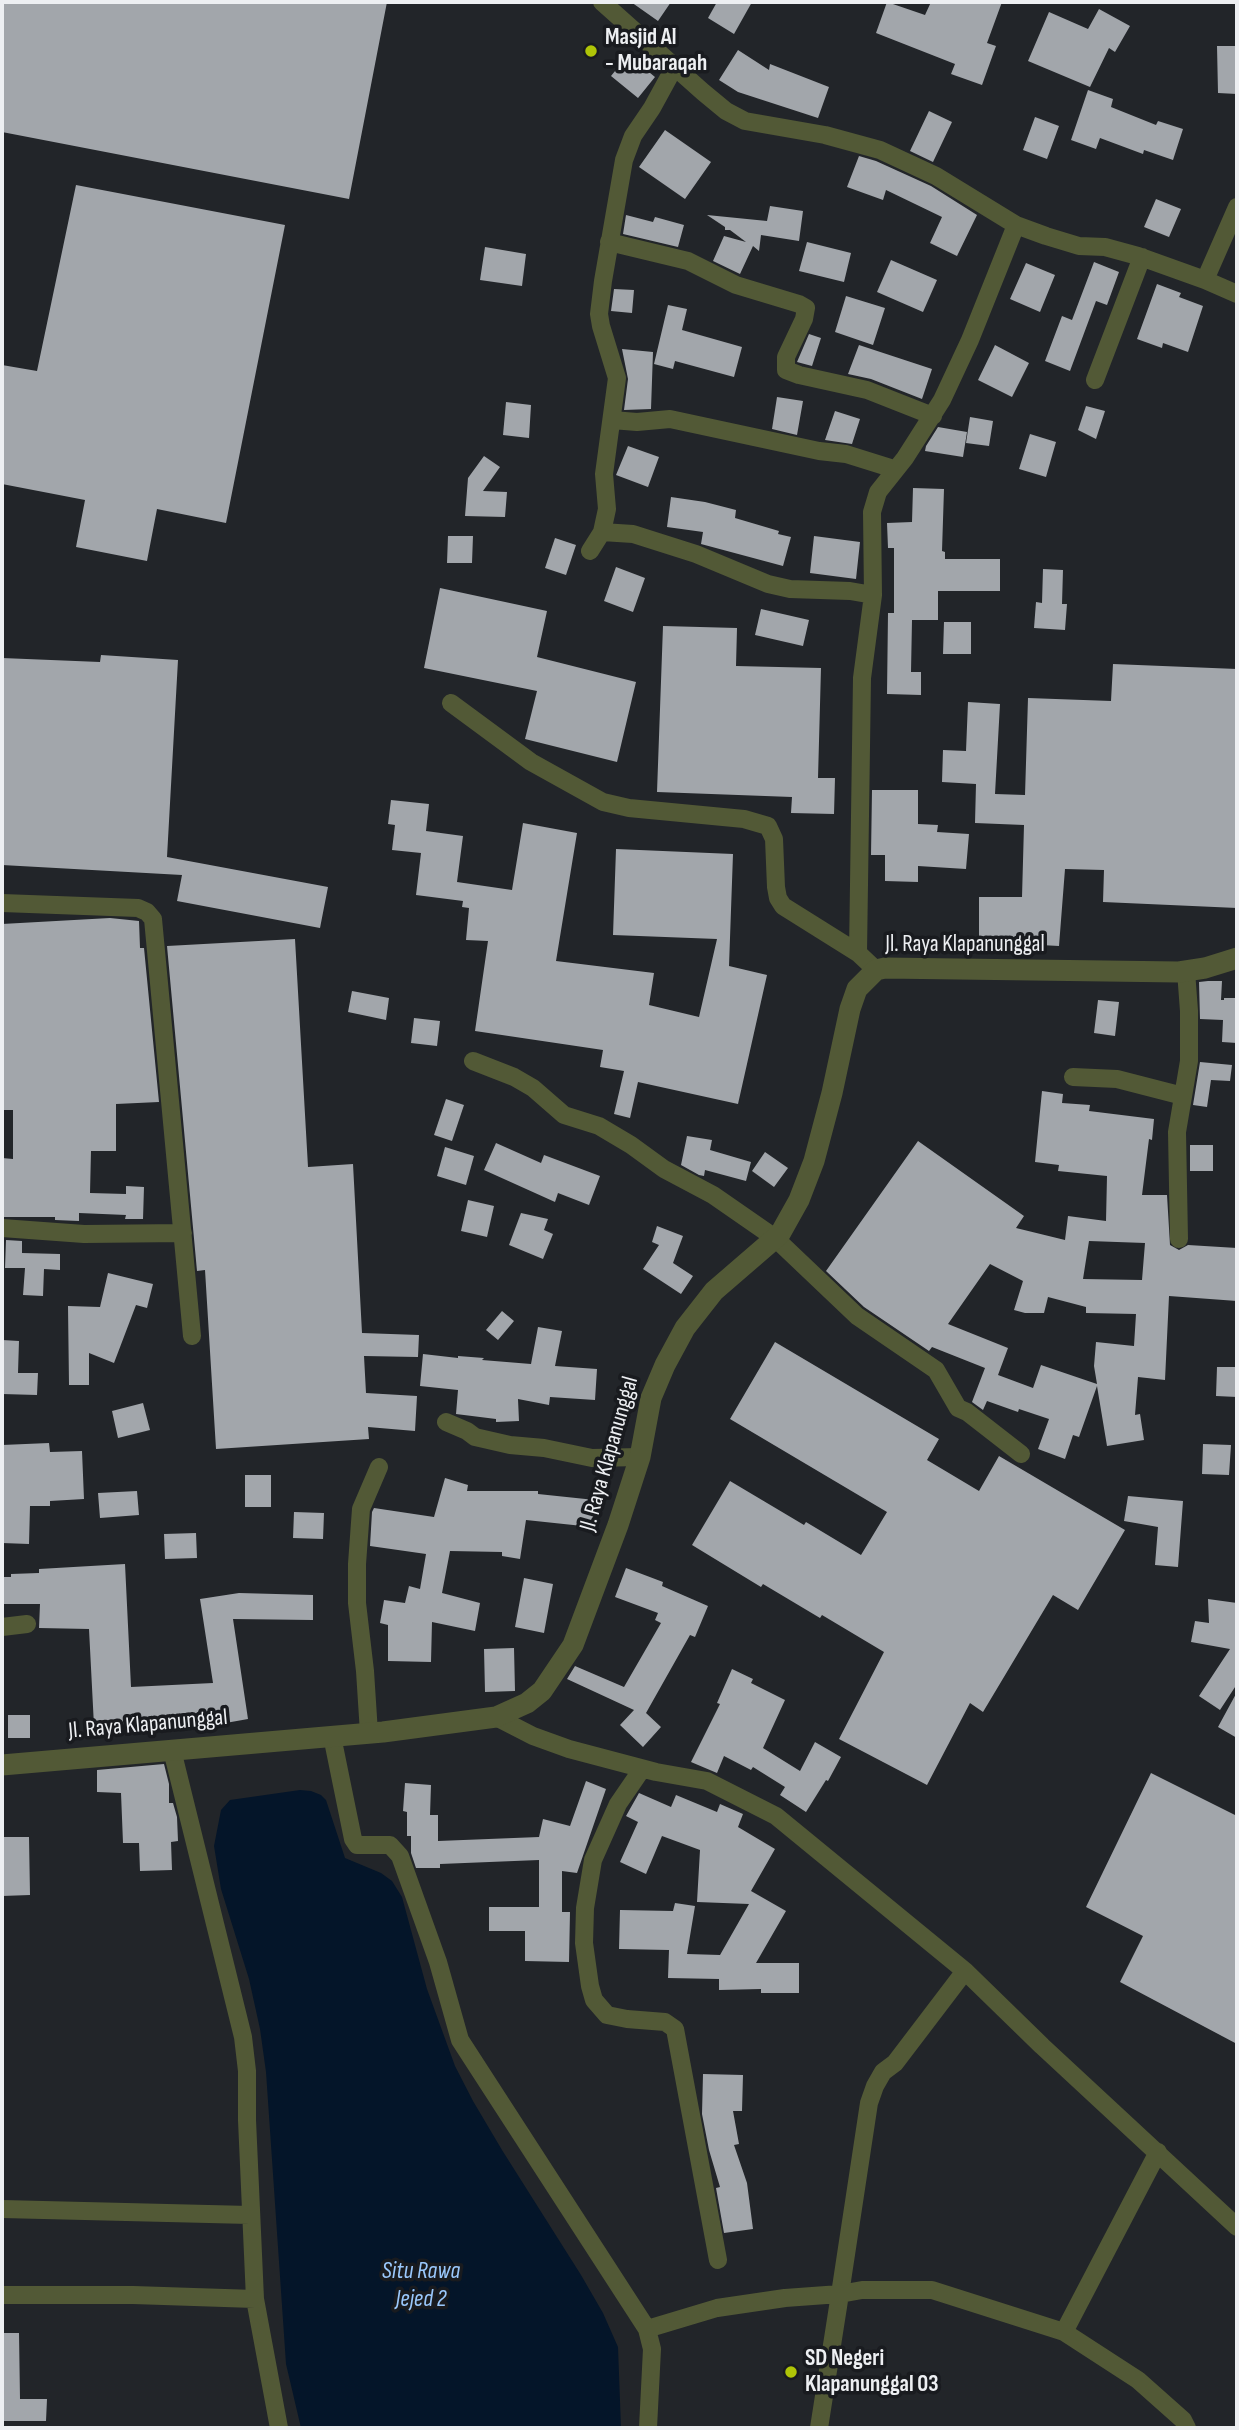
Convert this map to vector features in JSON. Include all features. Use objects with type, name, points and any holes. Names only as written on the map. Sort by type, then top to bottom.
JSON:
[{"type":"street","points":[[601,2],[726,111],[745,121],[825,135],[880,150],[936,176],[1016,225],[1079,246],[1105,247],[1142,257],[1237,294]]},
{"type":"street","points":[[590,551],[602,532],[607,509],[604,474],[617,378],[603,335],[600,314],[624,160],[633,136],[652,108],[674,66]]},
{"type":"street","points":[[1205,280],[1237,207]]},
{"type":"street","points":[[858,953],[862,678],[873,595],[872,512],[878,492],[933,416],[959,365],[1016,225]]},
{"type":"street","points":[[610,242],[688,261],[736,285],[799,304],[806,308],[804,319],[786,357],[786,370],[867,390],[933,416]]},
{"type":"street","points":[[1096,380],[1142,257]]},
{"type":"street","points":[[612,420],[637,422],[670,419],[819,451],[846,454],[894,469]]},
{"type":"street","points":[[602,532],[633,534],[696,554],[768,584],[790,589],[873,595]]},
{"type":"street","points":[[451,703],[531,762],[603,802],[629,808],[744,819],[768,826],[774,839],[776,887],[783,906],[858,953],[876,970]]},
{"type":"street","points":[[2,903],[138,908],[153,919],[192,1336]]},
{"type":"street","name":"Jl. Raya Klapanunggal","points":[[2,1765],[369,1733],[496,1717],[527,1703],[542,1691],[573,1644],[618,1525],[640,1457],[651,1398],[664,1365],[684,1328],[714,1292],[775,1238],[799,1200],[814,1161],[850,1009],[858,989],[876,970],[1152,973],[1205,968],[1237,958]]},
{"type":"street","points":[[1180,1239],[1177,1132],[1189,1061],[1186,971]]},
{"type":"street","points":[[473,1062],[514,1077],[533,1088],[564,1115],[598,1126],[631,1145],[664,1169],[713,1195],[775,1238],[858,1316],[936,1370],[958,1408],[1021,1454]]},
{"type":"street","points":[[1073,1077],[1117,1079],[1183,1096]]},
{"type":"street","points":[[2,1228],[84,1234],[183,1233]]},
{"type":"street","points":[[446,1422],[475,1437],[510,1445],[544,1448],[592,1458],[640,1457]]},
{"type":"street","points":[[369,1733],[357,1603],[357,1564],[361,1509],[379,1467]]},
{"type":"street","points":[[2,1628],[27,1624]]},
{"type":"street","points":[[496,1717],[545,1741],[642,1769],[707,1782],[776,1816],[965,1971],[1237,2227]]},
{"type":"street","points":[[332,1736],[353,1839],[357,1845],[390,1845],[400,1856],[438,1962],[460,2040],[647,2329],[652,2349],[648,2428]]},
{"type":"street","points":[[172,1750],[243,2037],[247,2071],[255,2300],[279,2428]]},
{"type":"street","points":[[642,1769],[618,1804],[593,1860],[585,1908],[584,1943],[590,1986],[594,2000],[607,2015],[665,2022],[675,2029],[718,2260]]},
{"type":"street","points":[[819,2428],[869,2103],[883,2072],[895,2063],[965,1971]]},
{"type":"street","points":[[1064,2332],[1158,2152]]},
{"type":"street","points":[[2,2208],[250,2215]]},
{"type":"street","points":[[647,2329],[717,2308],[785,2298],[862,2290],[932,2290],[1064,2332],[1138,2380],[1183,2420],[1187,2428]]},
{"type":"street","points":[[2,2295],[133,2295],[255,2300]]},
{"type":"water","name":"Situ Rawa Jejed 2","points":[[300,1790],[311,1791],[326,1800],[345,1858],[381,1873],[392,1881],[402,1897],[427,1989],[455,2066],[502,2150],[581,2275],[603,2313],[618,2347],[621,2428],[301,2428],[286,2364],[266,2072],[260,2029],[249,1979],[221,1889],[214,1846],[221,1810],[230,1800]]},
{"type":"building","points":[[2,2],[387,2],[349,199],[2,132]]},
{"type":"building","points":[[631,2],[671,2],[658,21]]},
{"type":"building","points":[[717,2],[752,2],[734,34],[708,18]]},
{"type":"building","points":[[887,2],[925,15],[931,2],[1002,2],[987,43],[996,46],[982,85],[951,74],[955,64],[876,33]]},
{"type":"building","points":[[1099,9],[1130,26],[1115,52],[1109,48],[1090,87],[1028,61],[1049,12],[1088,29]]},
{"type":"building","points":[[1217,46],[1237,46],[1237,94],[1218,93]]},
{"type":"building","points":[[738,50],[769,70],[770,64],[829,87],[818,118],[738,92],[719,80]]},
{"type":"building","points":[[628,55],[655,77],[638,98],[611,76]]},
{"type":"building","points":[[1088,90],[1113,99],[1111,107],[1156,125],[1158,121],[1183,129],[1173,160],[1144,150],[1143,154],[1100,138],[1096,149],[1071,140]]},
{"type":"building","points":[[929,111],[952,122],[933,162],[910,151]]},
{"type":"building","points":[[1035,117],[1059,126],[1047,159],[1023,150]]},
{"type":"building","points":[[665,130],[711,162],[685,199],[639,167]]},
{"type":"building","points":[[859,156],[931,186],[977,215],[957,256],[930,243],[942,217],[886,190],[883,200],[847,187]]},
{"type":"building","points":[[76,185],[285,225],[226,523],[157,509],[147,561],[76,547],[85,500],[2,484],[2,365],[37,371]]},
{"type":"building","points":[[1156,199],[1181,209],[1169,237],[1144,227]]},
{"type":"building","points":[[770,206],[803,211],[799,241],[761,235],[759,251],[753,246],[740,274],[713,261],[724,236],[746,242],[707,215],[767,221]]},
{"type":"building","points":[[626,215],[653,222],[655,217],[684,225],[678,247],[623,234]]},
{"type":"building","points":[[807,242],[851,253],[844,282],[799,271]]},
{"type":"building","points":[[485,247],[526,254],[522,286],[480,280]]},
{"type":"building","points":[[891,260],[937,280],[923,312],[877,292]]},
{"type":"building","points":[[1094,262],[1119,272],[1107,305],[1096,301],[1070,371],[1045,361],[1062,316],[1072,320]]},
{"type":"building","points":[[1026,263],[1055,275],[1040,312],[1010,299]]},
{"type":"building","points":[[1157,284],[1181,293],[1179,297],[1203,306],[1188,352],[1163,343],[1162,348],[1137,339]]},
{"type":"building","points":[[614,289],[634,290],[632,313],[611,311]]},
{"type":"building","points":[[846,296],[885,308],[873,345],[835,332]]},
{"type":"building","points":[[668,305],[687,309],[682,330],[742,347],[734,377],[675,361],[673,369],[654,364]]},
{"type":"building","points":[[809,334],[821,338],[812,366],[797,362]]},
{"type":"building","points":[[859,345],[932,369],[922,399],[871,379],[848,374]]},
{"type":"building","points":[[995,345],[1029,363],[1012,397],[978,380]]},
{"type":"building","points":[[622,349],[653,352],[651,409],[624,410],[628,379]]},
{"type":"building","points":[[777,397],[803,401],[797,435],[772,429]]},
{"type":"building","points":[[506,402],[531,405],[529,438],[503,435]]},
{"type":"building","points":[[1086,406],[1105,411],[1096,439],[1078,430]]},
{"type":"building","points":[[835,411],[860,419],[852,444],[825,440]]},
{"type":"building","points":[[970,417],[993,421],[989,446],[966,443]]},
{"type":"building","points":[[938,427],[967,432],[963,457],[925,451]]},
{"type":"building","points":[[1030,434],[1056,442],[1046,477],[1019,469]]},
{"type":"building","points":[[628,446],[659,457],[648,487],[616,475]]},
{"type":"building","points":[[484,456],[500,467],[483,491],[507,492],[505,517],[465,516],[468,478]]},
{"type":"building","points":[[913,488],[944,489],[942,551],[945,552],[945,559],[1000,559],[1000,591],[938,591],[938,620],[912,620],[911,672],[921,672],[921,695],[887,694],[888,613],[894,613],[894,548],[888,548],[887,523],[912,522]]},
{"type":"building","points":[[671,497],[736,510],[735,518],[791,537],[783,566],[701,544],[703,532],[667,527]]},
{"type":"building","points":[[448,536],[473,536],[472,563],[447,563]]},
{"type":"building","points":[[814,536],[860,542],[856,579],[810,573]]},
{"type":"building","points":[[555,538],[576,545],[566,575],[545,568]]},
{"type":"building","points":[[616,567],[645,578],[633,612],[604,601]]},
{"type":"building","points":[[1043,569],[1063,570],[1062,604],[1067,604],[1065,630],[1034,628],[1036,602],[1042,603]]},
{"type":"building","points":[[440,588],[547,611],[537,657],[636,682],[617,762],[525,739],[537,691],[424,668]]},
{"type":"building","points":[[761,609],[809,620],[803,646],[755,635]]},
{"type":"building","points":[[944,622],[971,622],[971,654],[943,654]]},
{"type":"building","points":[[663,626],[737,628],[736,666],[821,668],[818,778],[835,778],[834,814],[791,813],[792,797],[657,792]]},
{"type":"building","points":[[101,655],[178,660],[167,857],[328,887],[320,928],[177,901],[182,875],[2,865],[2,658],[100,662]]},
{"type":"building","points":[[1113,664],[1237,669],[1237,908],[1103,902],[1104,870],[1065,869],[1059,946],[1022,944],[1022,938],[979,938],[979,897],[1022,897],[1024,825],[975,823],[976,784],[942,782],[943,750],[966,751],[968,702],[1000,704],[995,794],[1025,795],[1028,698],[1111,701]]},
{"type":"building","points":[[872,790],[918,790],[918,824],[938,825],[937,832],[969,834],[966,869],[918,866],[918,882],[885,881],[885,855],[871,855]]},
{"type":"building","points":[[391,800],[429,804],[426,831],[463,836],[457,882],[512,890],[523,823],[577,833],[556,961],[654,973],[649,1005],[699,1017],[717,939],[613,935],[616,849],[733,854],[729,966],[767,975],[738,1104],[638,1082],[630,1118],[614,1114],[624,1071],[600,1067],[603,1050],[475,1031],[488,941],[466,940],[469,908],[462,907],[463,901],[416,895],[421,853],[392,850],[395,825],[388,824]]},
{"type":"building","points":[[110,918],[139,921],[159,1102],[116,1104],[116,1151],[91,1151],[90,1193],[126,1194],[126,1186],[144,1187],[143,1219],[125,1219],[126,1215],[79,1213],[79,1221],[55,1220],[55,1217],[2,1217],[2,1158],[13,1159],[13,1110],[2,1110],[2,924]]},
{"type":"building","points":[[295,939],[308,1167],[353,1164],[362,1333],[419,1335],[418,1357],[364,1356],[366,1393],[417,1396],[415,1431],[368,1427],[369,1439],[216,1449],[205,1270],[197,1271],[167,946]]},
{"type":"building","points":[[1222,981],[1221,1000],[1237,998],[1237,1043],[1222,1042],[1223,1020],[1200,1019],[1199,982]]},
{"type":"building","points":[[352,991],[389,998],[386,1020],[348,1012]]},
{"type":"building","points":[[1098,1000],[1119,1002],[1115,1036],[1094,1033]]},
{"type":"building","points":[[414,1018],[440,1021],[437,1046],[411,1043]]},
{"type":"building","points":[[1200,1062],[1232,1065],[1230,1081],[1211,1080],[1207,1107],[1193,1105]]},
{"type":"building","points":[[1042,1091],[1063,1094],[1062,1103],[1090,1105],[1089,1111],[1154,1119],[1142,1195],[1167,1195],[1170,1245],[1179,1250],[1188,1245],[1237,1248],[1237,1301],[1169,1296],[1165,1380],[1138,1377],[1135,1415],[1140,1414],[1144,1440],[1107,1446],[1097,1386],[1079,1437],[1073,1435],[1065,1459],[1038,1449],[1049,1419],[987,1401],[983,1410],[972,1402],[985,1368],[932,1347],[929,1351],[864,1307],[826,1271],[918,1141],[1024,1216],[1016,1228],[1065,1240],[1068,1216],[1106,1221],[1107,1176],[1058,1171],[1059,1165],[1035,1162]],"holes":[[[1089,1241],[1145,1243],[1142,1280],[1083,1279]],[[990,1264],[1023,1281],[1014,1310],[1044,1313],[1048,1297],[1086,1307],[1086,1313],[1136,1314],[1134,1346],[1096,1342],[1094,1366],[1097,1384],[1041,1365],[1033,1388],[998,1375],[1008,1348],[948,1324]]]},
{"type":"building","points":[[446,1099],[464,1105],[452,1141],[434,1135]]},
{"type":"building","points":[[687,1136],[712,1140],[710,1150],[751,1162],[746,1181],[705,1170],[704,1176],[699,1175],[681,1165]]},
{"type":"building","points":[[496,1143],[541,1163],[544,1155],[600,1176],[589,1205],[558,1193],[555,1202],[484,1170]]},
{"type":"building","points":[[1190,1145],[1213,1145],[1213,1171],[1190,1171]]},
{"type":"building","points":[[445,1147],[474,1156],[466,1185],[437,1176]]},
{"type":"building","points":[[765,1152],[788,1168],[774,1187],[752,1171]]},
{"type":"building","points":[[468,1200],[494,1206],[487,1237],[461,1231]]},
{"type":"building","points":[[521,1213],[548,1219],[544,1230],[553,1234],[543,1259],[509,1245]]},
{"type":"building","points":[[657,1226],[683,1236],[673,1263],[693,1276],[681,1294],[643,1269],[659,1245],[652,1242]]},
{"type":"building","points":[[6,1240],[22,1241],[22,1253],[60,1254],[60,1270],[44,1269],[43,1296],[23,1295],[25,1268],[5,1268]]},
{"type":"building","points":[[108,1273],[153,1284],[147,1308],[136,1305],[114,1363],[89,1353],[89,1385],[69,1385],[68,1306],[100,1307]]},
{"type":"building","points":[[502,1311],[514,1321],[498,1340],[486,1330]]},
{"type":"building","points":[[538,1327],[562,1331],[555,1366],[597,1369],[595,1400],[550,1397],[549,1405],[518,1399],[519,1421],[496,1422],[496,1419],[456,1414],[458,1390],[420,1386],[423,1354],[531,1364]]},
{"type":"building","points":[[2,1340],[19,1341],[18,1373],[38,1373],[37,1395],[2,1394]]},
{"type":"building","points":[[775,1342],[939,1439],[927,1460],[979,1491],[999,1456],[1125,1530],[1078,1610],[1053,1595],[983,1712],[970,1703],[927,1785],[839,1739],[884,1652],[822,1615],[820,1618],[763,1584],[761,1587],[692,1545],[730,1481],[861,1555],[887,1512],[730,1419]]},
{"type":"building","points":[[1217,1367],[1237,1367],[1237,1397],[1216,1396]]},
{"type":"building","points":[[143,1403],[150,1430],[118,1438],[112,1411]]},
{"type":"building","points":[[49,1443],[50,1452],[82,1451],[84,1499],[50,1501],[50,1506],[30,1506],[29,1544],[2,1543],[2,1445]]},
{"type":"building","points":[[1203,1444],[1231,1445],[1229,1475],[1202,1474]]},
{"type":"building","points":[[245,1475],[271,1475],[271,1507],[245,1507]]},
{"type":"building","points":[[445,1478],[468,1485],[467,1491],[538,1491],[538,1494],[595,1500],[592,1527],[526,1520],[520,1559],[502,1556],[502,1552],[450,1551],[442,1593],[480,1603],[475,1631],[432,1622],[431,1662],[388,1661],[388,1625],[380,1623],[384,1600],[405,1603],[409,1586],[420,1589],[426,1554],[370,1546],[372,1512],[374,1508],[434,1517]]},
{"type":"building","points":[[137,1491],[139,1515],[100,1518],[98,1493]]},
{"type":"building","points":[[1128,1496],[1183,1501],[1178,1567],[1155,1565],[1158,1527],[1124,1521]]},
{"type":"building","points":[[294,1512],[324,1513],[323,1539],[293,1538]]},
{"type":"building","points":[[196,1533],[197,1558],[165,1559],[164,1534]]},
{"type":"building","points":[[125,1564],[131,1687],[213,1683],[200,1599],[239,1593],[313,1595],[313,1620],[233,1619],[248,1719],[220,1724],[219,1720],[94,1726],[89,1629],[39,1628],[40,1604],[2,1604],[2,1577],[11,1577],[11,1574],[39,1573],[39,1569]]},
{"type":"building","points":[[626,1568],[663,1582],[662,1586],[708,1606],[695,1637],[690,1635],[646,1713],[661,1727],[643,1747],[620,1725],[634,1710],[567,1679],[575,1666],[624,1687],[661,1623],[655,1620],[658,1613],[615,1597]]},
{"type":"building","points":[[524,1578],[553,1584],[544,1633],[515,1627]]},
{"type":"building","points":[[1208,1599],[1237,1603],[1237,1684],[1220,1710],[1199,1696],[1230,1649],[1191,1642],[1195,1621],[1209,1623]]},
{"type":"building","points":[[514,1648],[515,1691],[485,1692],[484,1649]]},
{"type":"building","points":[[732,1669],[753,1679],[751,1683],[785,1700],[763,1748],[800,1771],[815,1742],[841,1757],[806,1812],[780,1795],[785,1787],[753,1767],[751,1770],[724,1756],[717,1773],[691,1762],[720,1704],[717,1703]]},
{"type":"building","points":[[1237,1692],[1237,1738],[1218,1727]]},
{"type":"building","points":[[8,1715],[30,1715],[30,1738],[8,1738]]},
{"type":"building","points":[[164,1764],[169,1784],[169,1803],[173,1803],[177,1817],[178,1841],[171,1842],[172,1870],[140,1871],[139,1843],[123,1843],[121,1793],[97,1792],[97,1770]]},
{"type":"building","points":[[1151,1773],[1237,1816],[1237,2044],[1120,1982],[1143,1936],[1086,1907]]},
{"type":"building","points":[[586,1781],[606,1789],[577,1873],[562,1871],[562,1912],[570,1912],[569,1962],[525,1961],[525,1931],[489,1931],[489,1907],[539,1907],[539,1860],[440,1864],[440,1868],[416,1868],[411,1853],[411,1836],[407,1836],[407,1812],[403,1811],[405,1783],[431,1785],[430,1815],[438,1815],[438,1841],[539,1837],[543,1819],[570,1826]]},
{"type":"building","points":[[639,1793],[671,1807],[676,1795],[717,1812],[720,1804],[743,1814],[738,1827],[775,1849],[751,1891],[786,1911],[756,1963],[799,1963],[799,1993],[761,1993],[761,1989],[719,1990],[719,1979],[668,1978],[669,1950],[619,1949],[620,1910],[673,1911],[675,1903],[695,1906],[687,1954],[720,1955],[749,1904],[697,1902],[700,1850],[662,1836],[646,1874],[620,1862],[638,1822],[626,1816]]},
{"type":"building","points":[[2,1837],[29,1837],[30,1895],[2,1896]]},
{"type":"building","points":[[703,2074],[743,2075],[742,2111],[733,2111],[739,2144],[734,2145],[747,2183],[753,2229],[724,2233],[716,2188],[720,2187],[702,2114]]},
{"type":"building","points":[[2,2333],[19,2333],[20,2399],[47,2399],[46,2421],[2,2421]]},
{"type":"place","name":"Masjid Al - Mubaraqah","points":[[591,51]]},
{"type":"place","name":"SD Negeri Klapanunggal 03","points":[[791,2372]]}]
